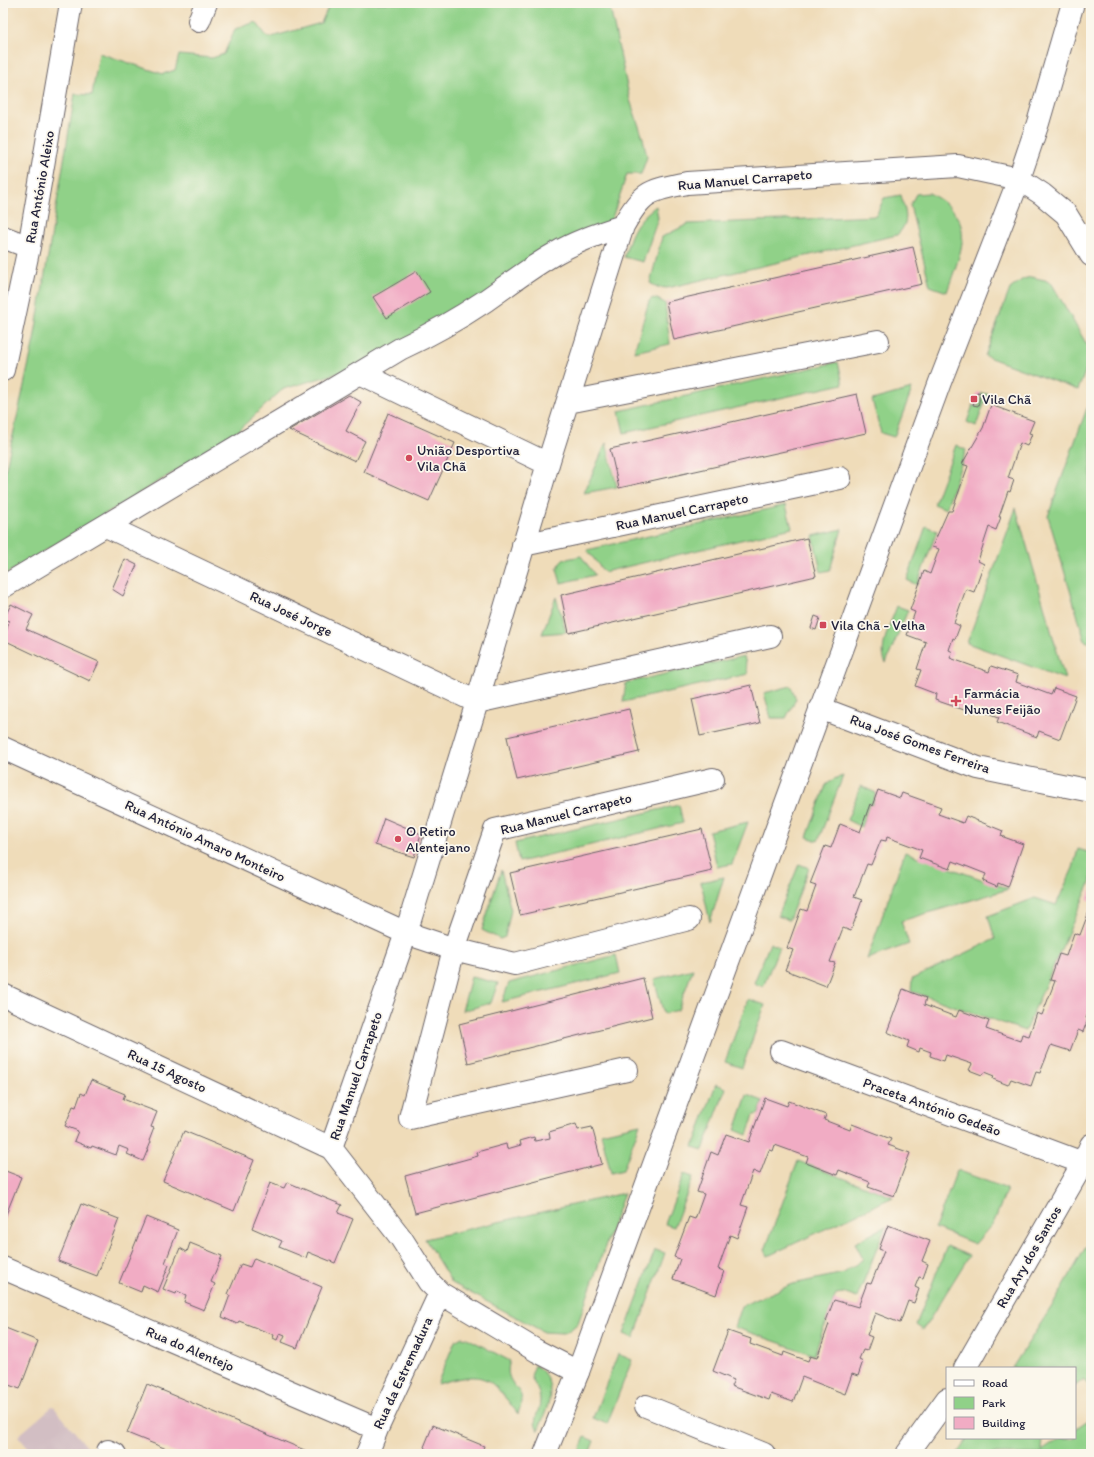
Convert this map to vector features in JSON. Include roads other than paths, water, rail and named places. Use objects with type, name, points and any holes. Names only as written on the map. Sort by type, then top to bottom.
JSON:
[{"type":"street","name":"Rua António Aleixo","points":[[3,370],[29,247],[71,3]]},
{"type":"street","points":[[545,1454],[578,1372],[940,382],[1019,179],[1038,123],[1073,3]]},
{"type":"street","name":"Rua Manuel Carrapeto","points":[[578,1372],[537,1351],[440,1293],[429,1282],[401,1238],[331,1148],[406,933],[477,702],[523,545],[623,226],[631,212],[646,195],[655,190],[687,183],[958,166],[1019,179]]},
{"type":"street","points":[[1019,179],[1042,194],[1066,214],[1091,256]]},
{"type":"street","points":[[3,587],[400,349],[422,339],[463,315],[485,301],[508,283],[556,253],[590,237],[623,226]]},
{"type":"street","points":[[3,237],[29,247]]},
{"type":"street","points":[[568,402],[878,341]]},
{"type":"street","points":[[360,373],[548,464]]},
{"type":"street","name":"Rua Manuel Carrapeto","points":[[523,545],[840,478]]},
{"type":"street","name":"Rua José Jorge","points":[[106,526],[477,702]]},
{"type":"street","points":[[477,702],[770,636]]},
{"type":"street","name":"Rua José Gomes Ferreira","points":[[820,708],[978,768],[1091,791]]},
{"type":"street","name":"Rua António Amaro Monteiro","points":[[3,748],[406,933],[454,949]]},
{"type":"street","name":"Rua Manuel Carrapeto","points":[[627,1070],[410,1118],[454,949],[495,830],[713,779]]},
{"type":"street","points":[[454,949],[515,964],[689,919]]},
{"type":"street","name":"Rua 15 Agosto","points":[[3,995],[331,1148]]},
{"type":"street","name":"Praceta António Gedeão","points":[[781,1051],[1087,1154]]},
{"type":"street","name":"Rua Ary dos Santos","points":[[966,1367],[1087,1154]]},
{"type":"street","name":"Rua do Alentejo","points":[[3,1268],[377,1430]]},
{"type":"street","name":"Rua da Estremadura","points":[[366,1454],[440,1293]]},
{"type":"street","points":[[907,1454],[946,1400]]},
{"type":"street","points":[[646,1406],[764,1454]]},
{"type":"place","name":"Vila Chã","points":[[974,399]]},
{"type":"place","name":"União Desportiva Vila Chã","points":[[409,458]]},
{"type":"place","name":"Vila Chã - Velha","points":[[823,625]]},
{"type":"place","name":"Farmácia Nunes Feijão","points":[[956,701]]},
{"type":"place","name":"O Retiro Alentejano","points":[[398,839]]}]
